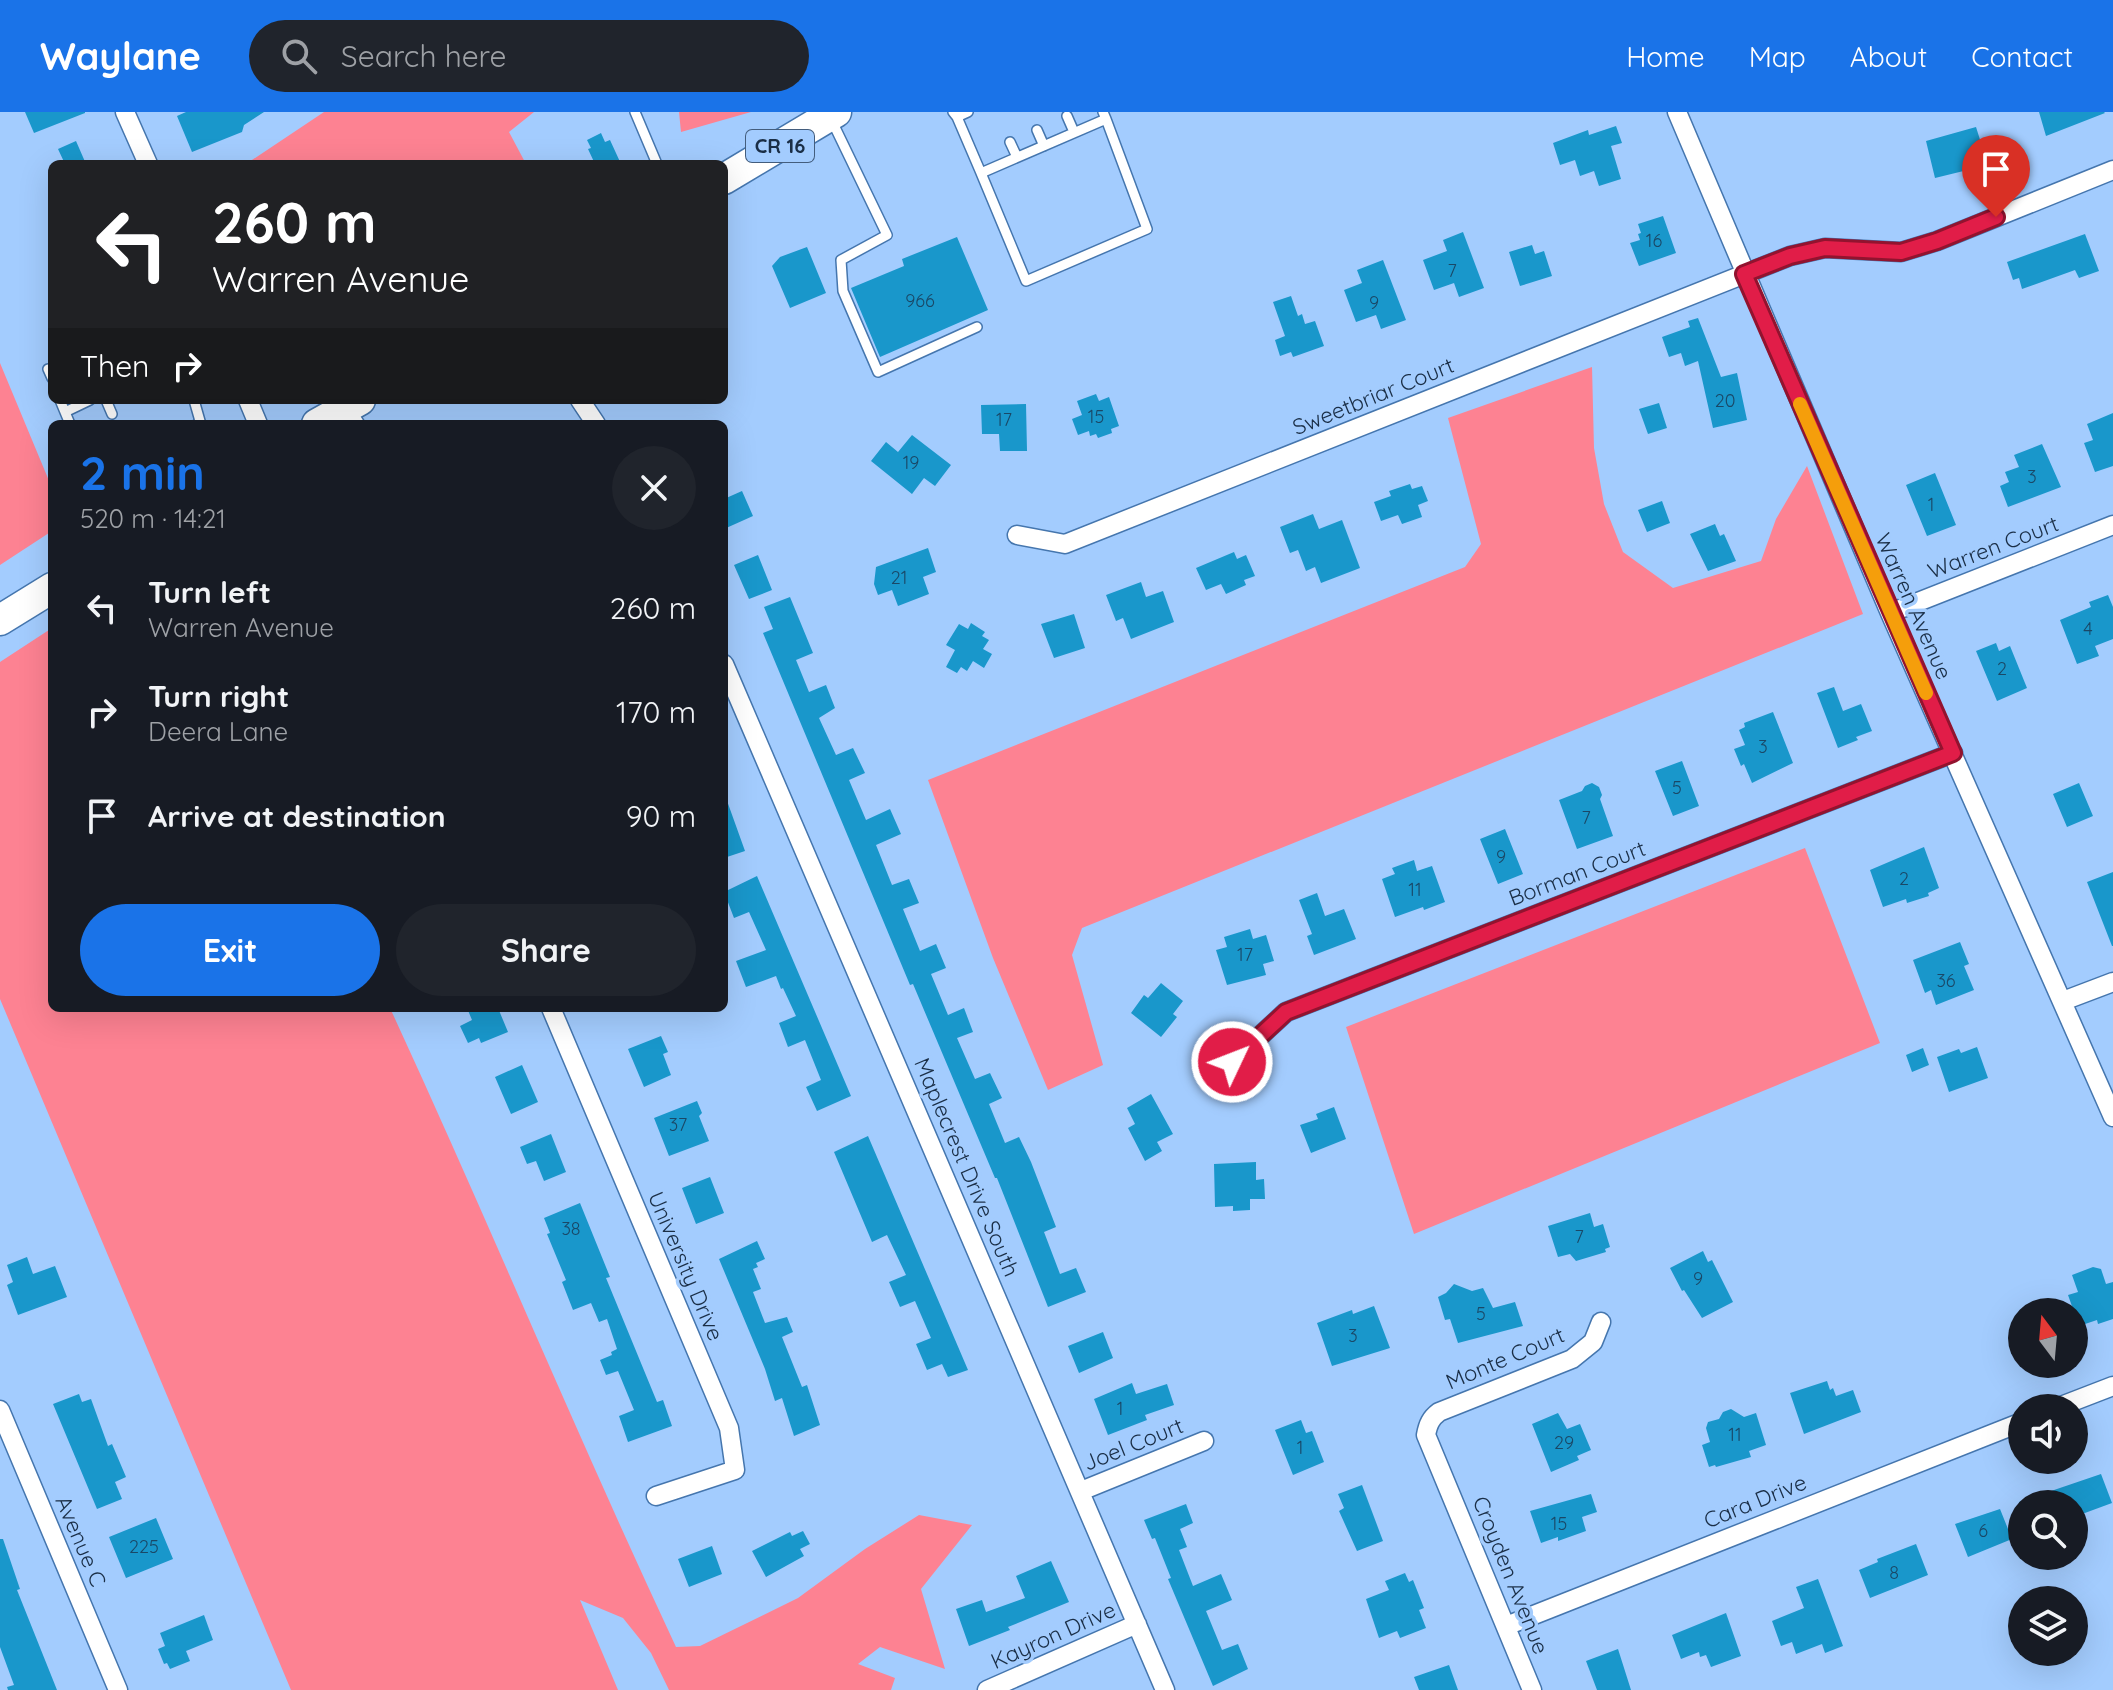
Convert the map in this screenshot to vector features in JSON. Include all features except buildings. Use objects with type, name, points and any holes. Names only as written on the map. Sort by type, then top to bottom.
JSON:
[{"type":"main road","name":"CR 16","points":[[728,177],[833,114]]},
{"type":"main road","points":[[328,420],[357,410]]},
{"type":"main road","points":[[0,620],[48,590]]},
{"type":"street","points":[[125,112],[146,160]]},
{"type":"street","name":"Warren Avenue","points":[[1677,112],[1890,613],[2113,1117]]},
{"type":"street","name":"Sweetbriar Court","points":[[1017,535],[1065,544],[1790,256],[1825,248],[1901,252],[1937,241],[2113,170]]},
{"type":"street","name":"Warren Court","points":[[1890,613],[2113,525]]},
{"type":"street","name":"Maplecrest Drive South","points":[[728,673],[1165,1690]]},
{"type":"street","name":"Borman Court","points":[[1232,1062],[1286,1012],[1953,753]]},
{"type":"street","points":[[2063,1001],[2113,982]]},
{"type":"street","name":"University Drive","points":[[553,1012],[729,1428],[735,1470],[656,1496]]},
{"type":"street","name":"Monte Court","points":[[1445,1478],[1426,1435],[1431,1418],[1439,1412],[1572,1359],[1593,1342],[1601,1322]]},
{"type":"street","points":[[2088,1396],[2113,1386]]},
{"type":"street","name":"Avenue C","points":[[0,1410],[118,1690]]},
{"type":"street","name":"Cara Drive","points":[[1506,1626],[2008,1428]]},
{"type":"street","name":"Joel Court","points":[[1081,1491],[1204,1441]]},
{"type":"street","name":"Croyden Avenue","points":[[1445,1478],[1532,1690]]},
{"type":"street","name":"Kayron Drive","points":[[987,1690],[1137,1624]]},
{"type":"lane","points":[[635,112],[655,160]]},
{"type":"lane","points":[[968,112],[955,115],[1026,281],[1147,229],[1104,115],[1074,132],[981,173]]},
{"type":"lane","points":[[833,114],[887,235],[841,260],[843,291],[878,372],[977,327]]},
{"type":"lane","points":[[1067,116],[1074,132]]},
{"type":"lane","points":[[1037,130],[1044,146]]},
{"type":"lane","points":[[1010,142],[1017,157]]},
{"type":"lane","points":[[62,404],[68,420]]},
{"type":"lane","points":[[65,412],[82,404]]},
{"type":"lane","points":[[108,404],[112,414]]},
{"type":"shaded area","points":[[324,112],[534,112],[509,132],[524,160],[252,160]]},
{"type":"shaded area","points":[[679,112],[751,112],[681,132]]},
{"type":"shaded area","points":[[0,363],[48,478],[48,534],[0,565]]},
{"type":"shaded area","points":[[1592,367],[1594,448],[1604,504],[1623,552],[1673,588],[1761,561],[1776,519],[1807,466],[1863,614],[1082,928],[1072,955],[1103,1065],[1048,1090],[993,958],[928,780],[1465,567],[1481,544],[1448,418]]},
{"type":"shaded area","points":[[48,631],[48,1012],[392,1012],[676,1647],[700,1646],[798,1598],[865,1549],[919,1515],[972,1525],[921,1589],[945,1669],[880,1647],[858,1664],[895,1678],[891,1690],[669,1690],[651,1653],[623,1618],[580,1600],[618,1690],[291,1690],[0,999],[0,662]]},
{"type":"shaded area","points":[[1805,848],[1880,1043],[1414,1234],[1346,1027]]},
{"type":"slow traffic","points":[[1800,404],[1926,693]]},
{"type":"route","points":[[1232,1062],[1286,1012],[1953,753],[1744,274],[1790,256],[1825,248],[1901,252],[1996,217]]}]
